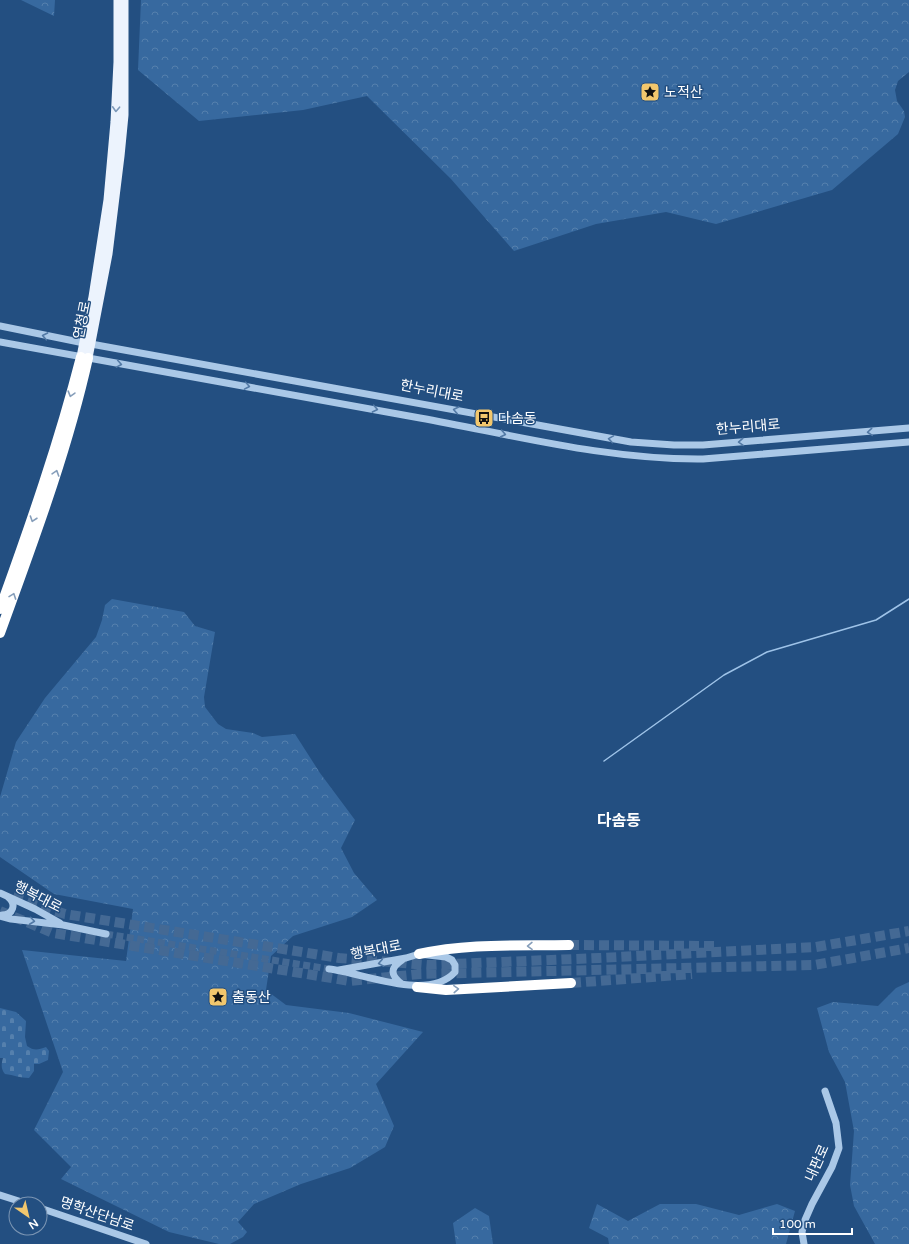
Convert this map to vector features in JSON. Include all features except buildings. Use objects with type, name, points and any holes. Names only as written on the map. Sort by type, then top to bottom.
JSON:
[{"type":"highway","name":"연청로","points":[[0,609],[32,520],[84,357]]},
{"type":"highway","name":"연청로","points":[[0,633],[43,515],[64,447],[84,357]]},
{"type":"highway","points":[[419,954],[440,949],[474,946],[569,945]]},
{"type":"highway","points":[[417,987],[446,990],[571,983]]},
{"type":"main road","name":"연청로","points":[[97,298],[115,130],[118,62],[118,0]]},
{"type":"main road","name":"연청로","points":[[84,357],[108,254],[124,115],[124,0]]},
{"type":"street","name":"한누리대로","points":[[0,326],[631,442],[703,445],[909,428]]},
{"type":"street","name":"한누리대로","points":[[0,342],[322,400],[576,448],[630,456],[703,459],[909,442]]},
{"type":"street","points":[[0,916],[5,916],[13,909],[11,900],[3,894]]},
{"type":"street","name":"행복대로","points":[[3,894],[63,926]]},
{"type":"street","name":"행복대로","points":[[0,916],[106,934]]},
{"type":"street","points":[[417,987],[440,982],[450,978],[456,972],[455,965],[452,960],[446,957],[419,954]]},
{"type":"street","name":"행복대로","points":[[339,970],[406,958],[419,954]]},
{"type":"street","points":[[403,984],[394,976],[393,970],[395,965],[406,958]]},
{"type":"street","name":"행복대로","points":[[329,969],[417,987]]},
{"type":"street","name":"내판로","points":[[804,1244],[802,1232],[806,1220],[812,1204],[832,1167],[839,1148],[836,1123],[824,1091]]},
{"type":"street","name":"명학산단남로","points":[[48,1211],[146,1244]]},
{"type":"green space","points":[[21,0],[55,0],[54,16]]},
{"type":"green space","points":[[141,0],[909,0],[909,72],[898,81],[895,90],[897,101],[904,111],[905,117],[898,134],[832,190],[716,224],[666,212],[596,224],[514,251],[451,179],[367,96],[303,110],[199,121],[138,70]]},
{"type":"green space","points":[[112,599],[184,612],[195,626],[215,632],[204,697],[205,707],[218,724],[226,729],[253,733],[262,737],[295,734],[320,773],[355,820],[341,848],[354,873],[377,900],[352,917],[293,936],[271,956],[266,990],[286,1005],[349,1013],[423,1032],[376,1084],[394,1126],[385,1147],[350,1168],[301,1184],[254,1204],[238,1222],[247,1232],[243,1237],[230,1244],[219,1244],[169,1232],[61,1179],[71,1167],[34,1130],[63,1072],[22,950],[126,961],[133,909],[54,894],[0,857],[0,797],[16,742],[45,698],[96,637],[105,605]]},
{"type":"green space","points":[[909,982],[909,1244],[875,1244],[854,1206],[850,1185],[854,1131],[845,1082],[829,1052],[817,1008],[833,1002],[878,1006],[896,988]]},
{"type":"green space","points":[[0,1008],[16,1012],[26,1021],[25,1037],[27,1046],[36,1050],[46,1047],[49,1051],[48,1060],[39,1064],[34,1064],[34,1071],[29,1078],[5,1074],[2,1069],[3,1058],[0,1058]]},
{"type":"green space","points":[[597,1204],[628,1221],[660,1204],[696,1204],[739,1215],[777,1204],[795,1211],[786,1244],[609,1244],[608,1238],[589,1228]]},
{"type":"green space","points":[[475,1208],[489,1216],[493,1244],[456,1244],[453,1223]]},
{"type":"waterway","points":[[604,761],[724,675],[767,652],[876,620],[909,599]]},
{"type":"tunnel","points":[[13,897],[65,914],[339,958],[428,965],[816,947],[909,931]]},
{"type":"tunnel","points":[[0,911],[53,933],[350,981],[420,974],[814,965],[909,948]]},
{"type":"tunnel","points":[[106,934],[329,969]]},
{"type":"tunnel","points":[[569,945],[716,946]]},
{"type":"tunnel","points":[[571,983],[692,974]]},
{"type":"place","name":"노적산","points":[[650,92]]},
{"type":"place","name":"다솜동","points":[[484,418]]},
{"type":"place","name":"출동산","points":[[218,997]]},
{"type":"district","name":"다솜동","points":[[619,821]]}]
